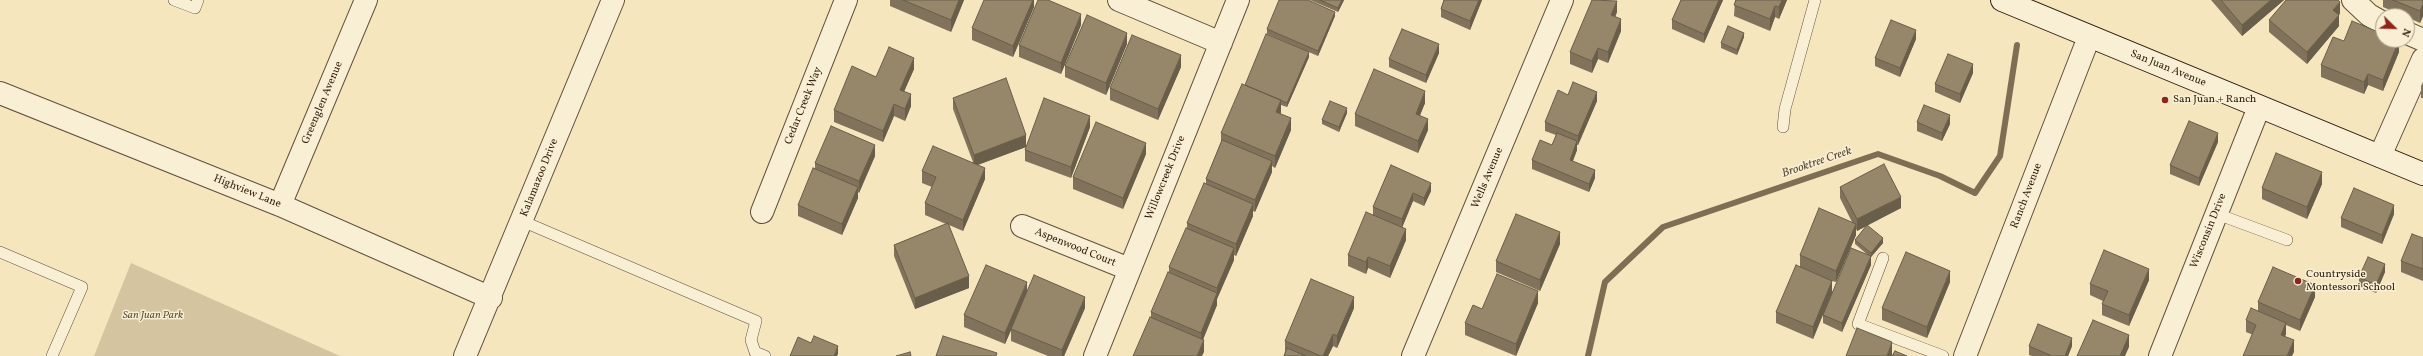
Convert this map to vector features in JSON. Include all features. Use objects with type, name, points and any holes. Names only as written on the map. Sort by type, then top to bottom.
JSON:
[{"type":"street","name":"Greenglen Avenue","points":[[280,205],[366,0]]},
{"type":"street","name":"Kalamazoo Drive","points":[[465,356],[491,298],[612,0]]},
{"type":"street","name":"Cedar Creek Way","points":[[762,212],[846,0]]},
{"type":"street","points":[[1119,0],[1221,43]]},
{"type":"street","name":"Willowcreek Drive","points":[[1095,356],[1238,0]]},
{"type":"street","name":"Wells Avenue","points":[[1413,356],[1562,0]]},
{"type":"street","name":"San Juan Avenue","points":[[2002,0],[2423,174]]},
{"type":"street","points":[[2353,0],[2369,15],[2375,18]]},
{"type":"street","name":"Ranch Avenue","points":[[1965,356],[2089,37]]},
{"type":"street","points":[[2380,156],[2423,58]]},
{"type":"street","name":"Highview Lane","points":[[0,94],[280,205],[491,298]]},
{"type":"street","name":"Wisconsin Drive","points":[[2160,356],[2259,107]]},
{"type":"street","name":"Aspenwood Court","points":[[1022,226],[1129,269]]},
{"type":"lane","points":[[174,0],[197,4]]},
{"type":"lane","points":[[1783,127],[1785,109],[1816,0]]},
{"type":"lane","points":[[2216,214],[2286,240]]},
{"type":"lane","points":[[522,222],[756,320],[751,340],[755,352],[765,356]]},
{"type":"lane","points":[[0,252],[82,287],[52,356]]},
{"type":"lane","points":[[1883,258],[1858,324],[1943,356]]},
{"type":"green space","name":"San Juan Park","points":[[131,263],[340,356],[94,356]]},
{"type":"building","points":[[903,0],[959,0],[951,20]]},
{"type":"building","points":[[984,0],[1033,0],[1013,46],[972,28]]},
{"type":"building","points":[[1038,0],[1048,0],[1081,14],[1061,63],[1019,45]]},
{"type":"building","points":[[1279,0],[1308,0],[1335,12],[1318,51],[1267,29]]},
{"type":"building","points":[[1320,0],[1342,0],[1338,8]]},
{"type":"building","points":[[1444,0],[1479,0],[1470,21],[1441,9]]},
{"type":"building","points":[[1592,0],[1617,1],[1611,15],[1621,19],[1608,52],[1598,48],[1592,61],[1570,52]]},
{"type":"building","points":[[1681,0],[1719,0],[1704,34],[1672,20]]},
{"type":"building","points":[[1736,0],[1782,0],[1779,7],[1775,6],[1770,19],[1734,5]]},
{"type":"building","points":[[2221,0],[2271,0],[2242,25]]},
{"type":"building","points":[[2286,0],[2338,0],[2340,2],[2333,10],[2339,15],[2307,52],[2269,20]]},
{"type":"building","points":[[2393,0],[2423,0],[2420,11]]},
{"type":"building","points":[[1087,15],[1127,33],[1106,83],[1065,66]]},
{"type":"building","points":[[1891,20],[1916,30],[1900,68],[1875,58]]},
{"type":"building","points":[[2352,21],[2375,31],[2375,48],[2396,48],[2383,80],[2368,74],[2364,82],[2321,65],[2333,37],[2344,41]]},
{"type":"building","points":[[1728,26],[1744,33],[1737,50],[1721,43]]},
{"type":"building","points":[[1402,29],[1439,44],[1426,75],[1389,59]]},
{"type":"building","points":[[1266,34],[1309,52],[1287,103],[1245,85]]},
{"type":"building","points":[[1132,35],[1181,55],[1158,109],[1110,88]]},
{"type":"building","points":[[889,47],[914,58],[900,90],[911,94],[905,109],[894,104],[883,131],[834,110],[852,66],[876,77]]},
{"type":"building","points":[[1948,54],[1973,64],[1960,94],[1935,84]]},
{"type":"building","points":[[1374,69],[1425,91],[1416,114],[1428,119],[1418,141],[1355,114]]},
{"type":"building","points":[[1006,78],[1026,135],[974,155],[953,98]]},
{"type":"building","points":[[1573,82],[1597,92],[1578,136],[1545,122],[1558,90],[1568,95]]},
{"type":"building","points":[[1242,84],[1281,100],[1276,112],[1291,118],[1275,156],[1221,133]]},
{"type":"building","points":[[1044,98],[1090,116],[1071,167],[1025,150]]},
{"type":"building","points":[[1330,101],[1347,108],[1339,127],[1322,120]]},
{"type":"building","points":[[1924,105],[1950,115],[1942,133],[1917,122]]},
{"type":"building","points":[[2189,121],[2218,133],[2199,178],[2170,165]]},
{"type":"building","points":[[1096,122],[1146,143],[1123,198],[1073,177]]},
{"type":"building","points":[[831,126],[875,145],[859,181],[815,163]]},
{"type":"building","points":[[1557,133],[1577,141],[1570,160],[1595,170],[1589,184],[1532,160],[1540,140],[1552,145]]},
{"type":"building","points":[[1222,140],[1272,161],[1255,200],[1206,179]]},
{"type":"building","points":[[933,146],[985,168],[963,220],[925,203],[936,177],[922,171]]},
{"type":"building","points":[[2276,153],[2322,172],[2307,207],[2262,188]]},
{"type":"building","points":[[1884,164],[1901,197],[1857,219],[1840,187]]},
{"type":"building","points":[[1391,165],[1431,183],[1424,198],[1413,193],[1402,219],[1373,207]]},
{"type":"building","points":[[813,168],[858,187],[842,224],[798,205]]},
{"type":"building","points":[[1204,183],[1253,204],[1236,244],[1187,223]]},
{"type":"building","points":[[2354,188],[2394,205],[2382,235],[2341,218]]},
{"type":"building","points":[[1819,208],[1856,224],[1836,271],[1800,255]]},
{"type":"building","points":[[1366,212],[1406,229],[1390,266],[1368,257],[1366,262],[1348,255]]},
{"type":"building","points":[[1516,214],[1560,232],[1540,280],[1496,261]]},
{"type":"building","points":[[948,223],[969,276],[915,298],[894,245]]},
{"type":"building","points":[[1867,225],[1883,238],[1871,253],[1855,240]]},
{"type":"building","points":[[1186,228],[1234,248],[1217,288],[1169,267]]},
{"type":"building","points":[[2412,234],[2423,238],[2423,269],[2401,261]]},
{"type":"building","points":[[1851,248],[1871,256],[1842,323],[1823,315]]},
{"type":"building","points":[[2104,250],[2149,269],[2129,315],[2102,304],[2108,291],[2090,284]]},
{"type":"building","points":[[1906,252],[1950,271],[1927,327],[1882,308]]},
{"type":"building","points":[[2368,257],[2385,264],[2376,285],[2359,277]]},
{"type":"building","points":[[986,265],[1027,282],[1005,333],[964,315]]},
{"type":"building","points":[[1796,265],[1832,281],[1813,327],[1776,312]]},
{"type":"building","points":[[2273,267],[2315,285],[2300,320],[2258,302]]},
{"type":"building","points":[[1168,272],[1217,293],[1201,333],[1151,312]]},
{"type":"building","points":[[1497,274],[1538,291],[1516,344],[1465,323],[1473,305],[1482,309]]},
{"type":"building","points":[[1034,275],[1085,297],[1062,350],[1011,329]]},
{"type":"building","points":[[1311,279],[1354,297],[1337,336],[1333,334],[1323,356],[1285,341]]},
{"type":"building","points":[[2251,308],[2286,323],[2281,335],[2294,340],[2287,356],[2243,356],[2256,325],[2246,320]]},
{"type":"building","points":[[1150,317],[1204,340],[1197,356],[1133,356]]},
{"type":"building","points":[[2093,320],[2129,335],[2120,356],[2077,356]]},
{"type":"building","points":[[2038,324],[2072,338],[2065,356],[2052,356],[2029,346]]},
{"type":"building","points":[[1857,328],[1892,342],[1887,356],[1846,356]]},
{"type":"building","points":[[814,336],[838,346],[834,356],[790,356],[798,337],[811,343]]},
{"type":"building","points":[[943,336],[997,353],[996,356],[936,356]]},
{"type":"building","points":[[1287,348],[1306,356],[1284,356]]},
{"type":"building","points":[[1895,351],[1907,356],[1892,356]]},
{"type":"building","points":[[910,352],[911,356],[896,356]]},
{"type":"waterway","name":"Brooktree Creek","points":[[1588,356],[1605,282],[1663,227],[1878,154],[1940,176],[1975,193],[2000,156],[2017,45]]},
{"type":"place","name":"San Juan + Ranch","points":[[2165,100]]},
{"type":"place","name":"Countryside Montessori School","points":[[2298,281]]}]
